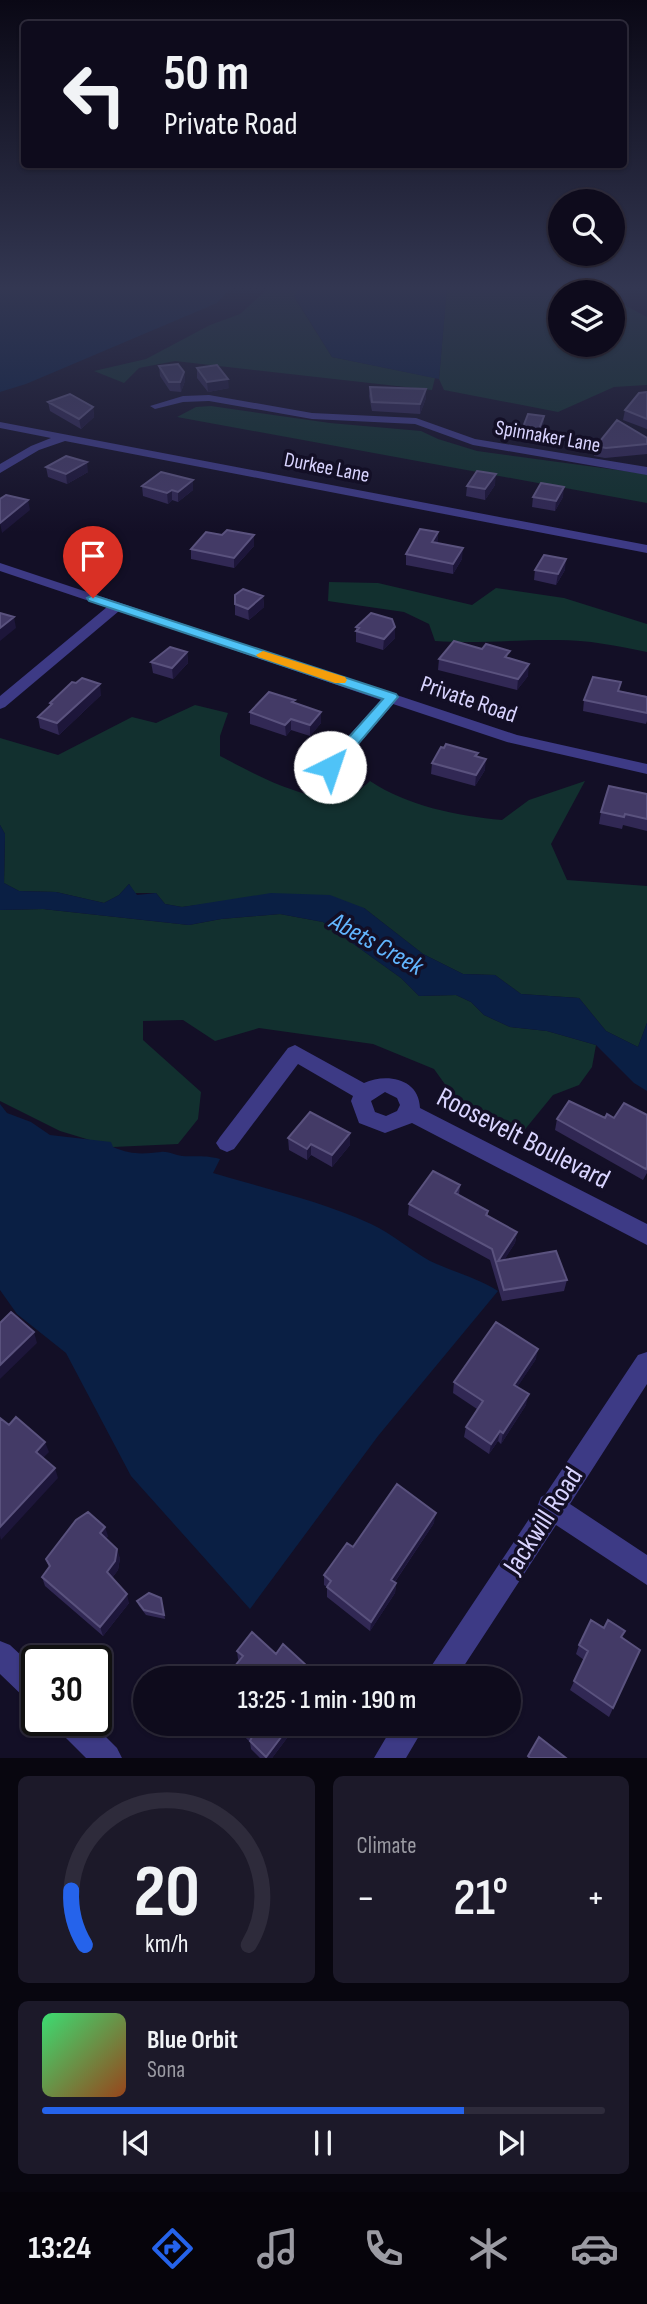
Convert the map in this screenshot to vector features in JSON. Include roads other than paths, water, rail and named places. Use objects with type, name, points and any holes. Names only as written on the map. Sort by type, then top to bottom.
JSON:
[{"type":"street","name":"Spinnaker Lane","points":[[155,406],[183,399],[209,398],[312,415],[404,420],[433,426],[473,442],[647,471]]},
{"type":"street","name":"Durkee Lane","points":[[0,425],[647,549]]},
{"type":"street","points":[[0,469],[35,448],[62,438]]},
{"type":"street","name":"Private Road","points":[[0,567],[513,739],[647,769]]},
{"type":"street","points":[[0,704],[117,606]]},
{"type":"street","points":[[330,767],[391,697]]},
{"type":"street","points":[[227,1143],[295,1053],[365,1093]]},
{"type":"street","name":"Roosevelt Boulevard","points":[[373,1086],[397,1086],[406,1093],[411,1102],[410,1112],[396,1124],[375,1123],[366,1117],[361,1109],[361,1101],[373,1086]]},
{"type":"street","name":"Roosevelt Boulevard","points":[[410,1112],[647,1235]]},
{"type":"street","name":"Jackwill Road","points":[[448,1666],[550,1506],[647,1363]]},
{"type":"street","points":[[550,1506],[647,1571]]},
{"type":"street","points":[[0,1655],[21,1675]]},
{"type":"street","points":[[84,1736],[107,1758]]},
{"type":"street","points":[[389,1758],[403,1736]]},
{"type":"water","points":[[0,369],[61,369],[26,384],[0,392]]},
{"type":"water","points":[[391,369],[440,369],[439,379]]},
{"type":"water","name":"Abets Creek","points":[[0,825],[5,834],[4,883],[19,891],[56,892],[104,903],[119,895],[129,884],[137,895],[156,893],[165,904],[182,907],[271,893],[330,895],[364,908],[423,954],[463,974],[495,975],[521,994],[579,998],[606,1031],[638,1047],[647,1023],[647,1091],[634,1083],[596,1045],[547,1031],[510,1027],[484,1015],[471,1002],[456,995],[419,996],[401,978],[323,922],[280,914],[221,919],[189,925],[43,909],[0,910]]},
{"type":"water","points":[[0,1104],[7,1113],[31,1122],[50,1135],[111,1142],[113,1147],[132,1153],[163,1152],[220,1159],[213,1173],[352,1216],[378,1228],[430,1261],[498,1291],[378,1436],[250,1609],[131,1476],[66,1353],[17,1314],[0,1290]]}]
